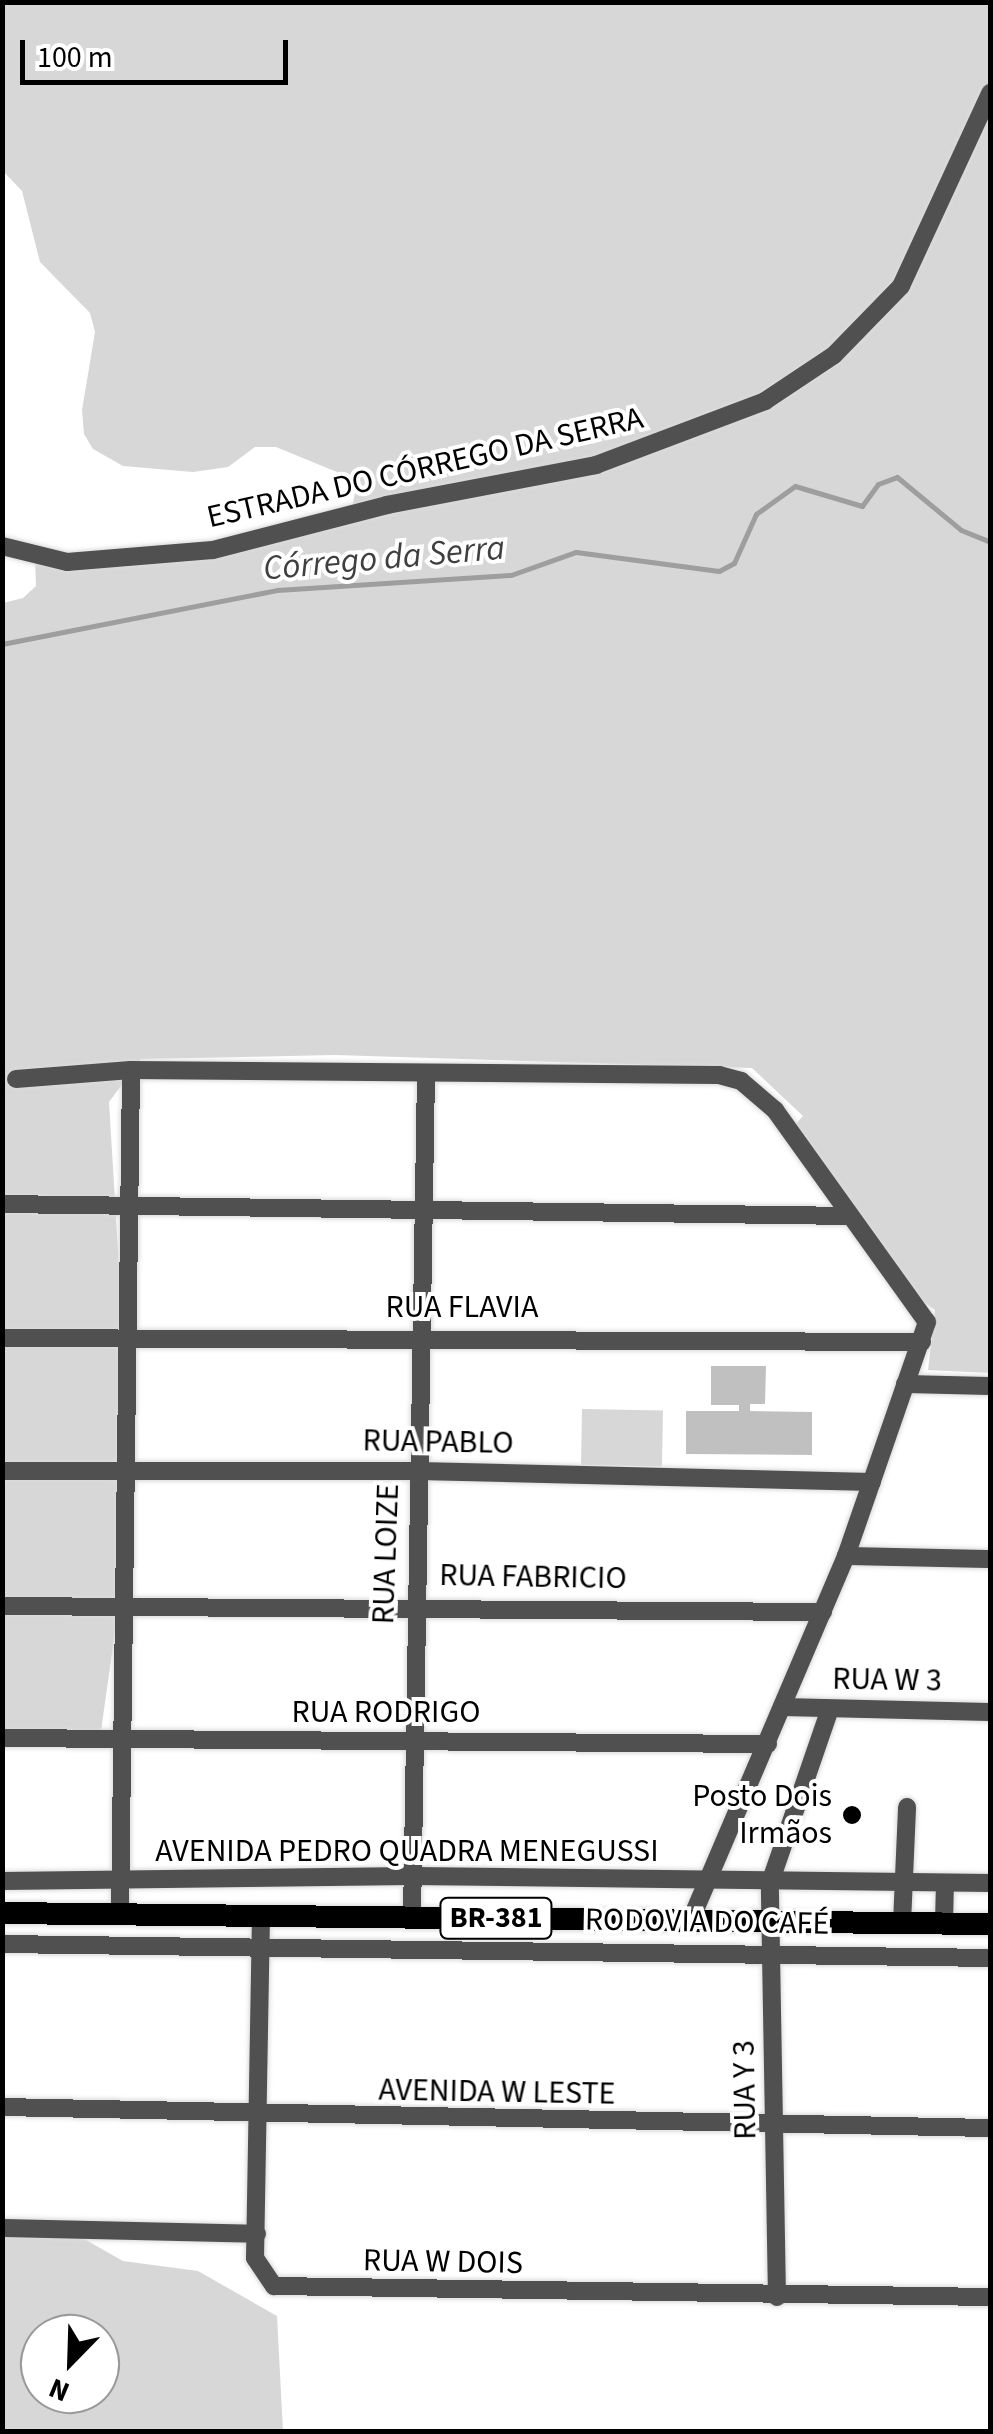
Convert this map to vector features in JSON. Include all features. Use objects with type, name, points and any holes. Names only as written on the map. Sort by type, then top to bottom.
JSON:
[{"type":"main road","name":"BR-381","points":[[2,1913],[990,1924]]},
{"type":"street","name":"ESTRADA DO CÓRREGO DA SERRA","points":[[2,546],[66,562],[213,550],[388,505],[596,465],[765,400],[834,355],[901,286],[990,93]]},
{"type":"street","points":[[120,1914],[132,1210],[130,1070]]},
{"type":"street","points":[[16,1079],[130,1070],[719,1075],[741,1081],[776,1110],[849,1216],[924,1312],[922,1342],[846,1556],[690,1920]]},
{"type":"street","name":"RUA LOIZE","points":[[412,1918],[418,1336],[426,1073]]},
{"type":"street","points":[[2,1204],[132,1210],[423,1206],[849,1216]]},
{"type":"street","name":"RUA FLAVIA","points":[[2,1338],[418,1336],[922,1342]]},
{"type":"street","points":[[905,1384],[990,1386]]},
{"type":"street","name":"RUA PABLO","points":[[2,1472],[418,1471],[872,1482]]},
{"type":"street","points":[[846,1556],[990,1559]]},
{"type":"street","name":"RUA FABRICIO","points":[[2,1606],[414,1605],[823,1612]]},
{"type":"street","name":"RUA W 3","points":[[782,1708],[990,1712]]},
{"type":"street","points":[[770,1883],[830,1708]]},
{"type":"street","name":"RUA RODRIGO","points":[[2,1738],[768,1744]]},
{"type":"street","points":[[902,1922],[907,1807]]},
{"type":"street","name":"AVENIDA PEDRO QUADRA MENEGUSSI","points":[[2,1881],[411,1876],[990,1883]]},
{"type":"street","name":"RUA Y 3","points":[[770,1883],[777,2297]]},
{"type":"street","points":[[944,1923],[946,1883]]},
{"type":"street","name":"RUA W DOIS","points":[[262,1915],[258,2269],[285,2290],[990,2297]]},
{"type":"street","name":"RODOVIA DO CAFÉ","points":[[2,1944],[264,1944],[990,1958]]},
{"type":"street","name":"AVENIDA W LESTE","points":[[2,2107],[261,2118],[990,2128]]},
{"type":"street","points":[[2,2228],[256,2234]]},
{"type":"shaded area","points":[[3,3],[990,3],[990,1373],[928,1370],[935,1310],[890,1278],[793,1127],[803,1116],[752,1068],[335,1055],[141,1059],[109,1102],[121,1299],[115,1632],[100,1738],[3,1739],[3,603],[23,598],[36,586],[35,558],[289,539],[330,529],[352,508],[355,493],[349,477],[276,447],[255,447],[228,467],[193,472],[123,466],[93,449],[84,434],[82,410],[95,332],[90,313],[40,262],[22,191],[3,171]]},
{"type":"shaded area","points":[[582,1409],[663,1410],[662,1466],[581,1465]]},
{"type":"shaded area","points":[[2,2219],[70,2231],[123,2261],[198,2271],[277,2316],[283,2431],[3,2431]]},
{"type":"building","points":[[711,1366],[766,1366],[765,1404],[750,1404],[750,1411],[812,1412],[812,1455],[686,1454],[686,1411],[739,1411],[739,1405],[711,1405]]},
{"type":"waterway","name":"Córrego da Serra","points":[[2,644],[277,590],[511,575],[576,552],[719,571],[734,563],[756,514],[795,486],[862,506],[878,484],[897,477],[961,530],[990,542]]},
{"type":"place","name":"Posto Dois Irmãos","points":[[852,1815]]}]
